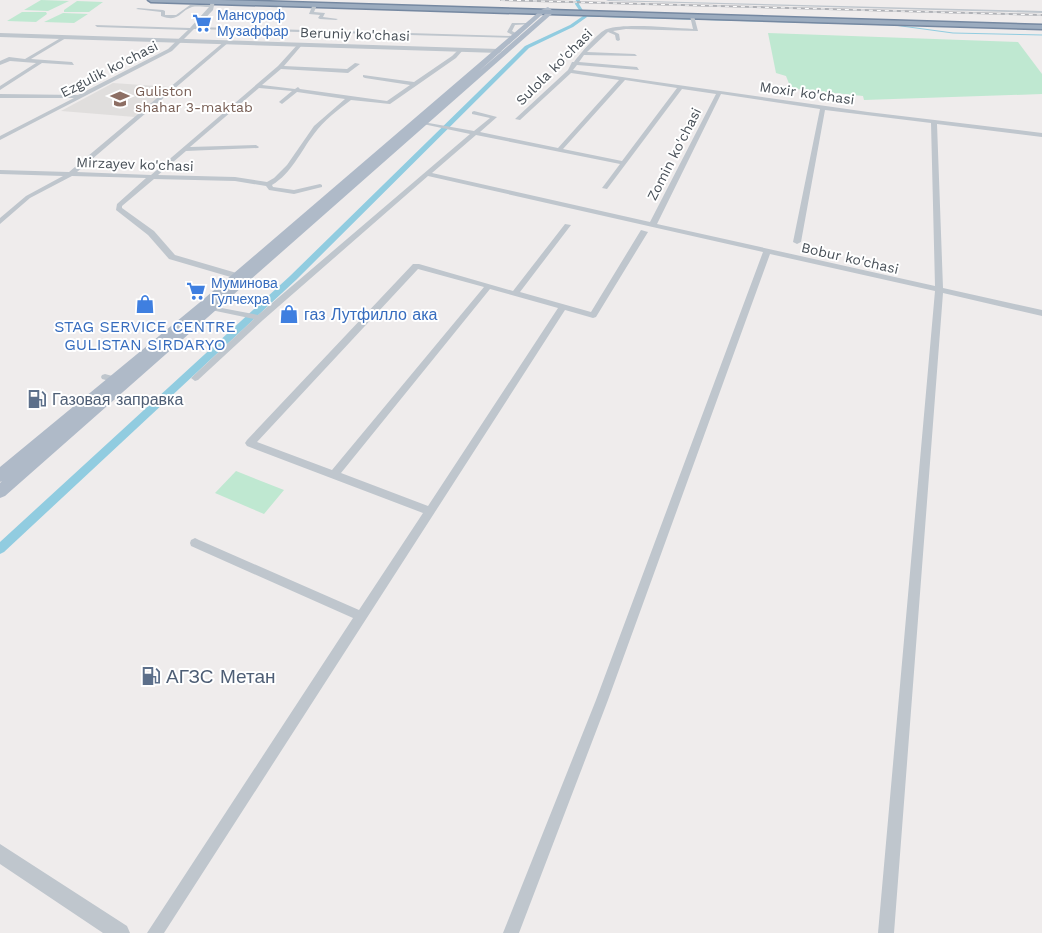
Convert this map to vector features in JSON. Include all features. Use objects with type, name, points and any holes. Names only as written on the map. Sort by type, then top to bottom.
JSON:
[{"type":"highway","points":[[152,0],[212,4],[518,9],[531,14],[532,22]]},
{"type":"highway","points":[[237,0],[518,9],[547,12],[582,11],[693,19],[1042,25]]},
{"type":"highway","points":[[547,12],[582,11],[1042,25]]},
{"type":"main road","points":[[0,476],[109,378],[204,306],[532,22],[547,12]]},
{"type":"main road","points":[[0,492],[425,123],[547,12]]},
{"type":"street","points":[[608,0],[1042,12]]},
{"type":"street","points":[[138,10],[164,11],[163,16],[173,16],[188,7],[212,4]]},
{"type":"street","name":"Ezgulik ko'chasi","points":[[0,138],[170,50],[212,4]]},
{"type":"street","points":[[315,5],[310,13],[323,14],[320,18],[336,19]]},
{"type":"street","name":"Sulola ko'chasi","points":[[518,119],[570,71],[582,53],[607,30],[626,28],[696,30],[693,19]]},
{"type":"street","points":[[97,26],[516,36]]},
{"type":"street","points":[[607,30],[617,34],[618,40]]},
{"type":"street","name":"Beruniy ko'chasi","points":[[0,35],[499,51]]},
{"type":"street","points":[[25,61],[64,37]]},
{"type":"street","points":[[0,222],[28,197],[71,174],[136,122],[227,42]]},
{"type":"street","points":[[237,276],[172,257],[152,233],[118,210],[119,205],[258,86],[300,45]]},
{"type":"street","points":[[258,86],[298,89],[388,103],[454,57],[461,50]]},
{"type":"street","points":[[582,53],[635,56]]},
{"type":"street","points":[[0,63],[9,59],[72,64]]},
{"type":"street","points":[[0,88],[40,62]]},
{"type":"street","points":[[574,63],[637,69]]},
{"type":"street","points":[[280,66],[348,71],[357,64]]},
{"type":"street","name":"Moxir ko'chasi","points":[[570,71],[824,108],[1042,135]]},
{"type":"street","points":[[365,76],[415,84]]},
{"type":"street","points":[[559,150],[623,79]]},
{"type":"street","points":[[605,188],[680,88]]},
{"type":"street","points":[[282,102],[298,89]]},
{"type":"street","name":"Zomin ko'chasi","points":[[563,307],[593,315],[648,229],[719,93]]},
{"type":"street","points":[[0,96],[80,96]]},
{"type":"street","points":[[268,184],[277,180],[315,128],[350,98]]},
{"type":"street","points":[[797,242],[824,108]]},
{"type":"street","points":[[195,378],[258,318],[494,117],[474,113]]},
{"type":"street","points":[[886,933],[939,291],[934,121]]},
{"type":"street","points":[[425,123],[623,163]]},
{"type":"street","points":[[186,149],[256,147]]},
{"type":"street","name":"Mirzayev ko'chasi","points":[[0,172],[235,179],[268,184],[271,189],[294,192],[320,186]]},
{"type":"street","name":"Bobur ko'chasi","points":[[427,174],[648,229],[767,252],[1042,313]]},
{"type":"street","points":[[515,294],[568,225]]},
{"type":"street","points":[[511,933],[602,700],[767,252]]},
{"type":"street","points":[[155,933],[563,307],[416,266],[250,442],[429,511]]},
{"type":"street","points":[[334,475],[489,286]]},
{"type":"street","points":[[214,308],[258,318]]},
{"type":"street","points":[[196,543],[361,616]]},
{"type":"street","points":[[0,853],[120,933]]},
{"type":"shaded area","name":"Guliston shahar 3-maktab","points":[[113,83],[171,87],[135,117],[61,111]]},
{"type":"green space","points":[[41,0],[69,1],[48,11],[24,10]]},
{"type":"green space","points":[[77,1],[103,2],[89,12],[64,12],[64,10]]},
{"type":"green space","points":[[22,12],[46,12],[47,14],[36,22],[7,21]]},
{"type":"green space","points":[[63,13],[88,14],[74,23],[44,22]]},
{"type":"green space","points":[[768,33],[1018,42],[1042,74],[1042,94],[864,100],[863,96],[797,89],[790,86],[786,76],[776,73]]},
{"type":"green space","points":[[236,471],[284,490],[264,514],[215,493]]},
{"type":"waterway","points":[[0,549],[293,278],[527,47],[579,22],[585,16],[577,4],[578,0]]},
{"type":"waterway","points":[[585,16],[894,25],[953,33],[1042,35]]},
{"type":"railway","points":[[501,0],[1042,15]]},
{"type":"place","name":"Мансуроф Музаффар","points":[[202,23]]},
{"type":"place","name":"Guliston shahar 3-maktab","points":[[120,99]]},
{"type":"place","name":"Муминова Гулчехра","points":[[196,291]]},
{"type":"place","name":"STAG SERVICE CENTRE GULISTAN SIRDARYO","points":[[145,304]]},
{"type":"place","name":"газ Лутфилло ака","points":[[289,314]]},
{"type":"place","name":"Газовая заправка","points":[[37,399]]},
{"type":"place","name":"АГЗС Метан","points":[[151,676]]}]
